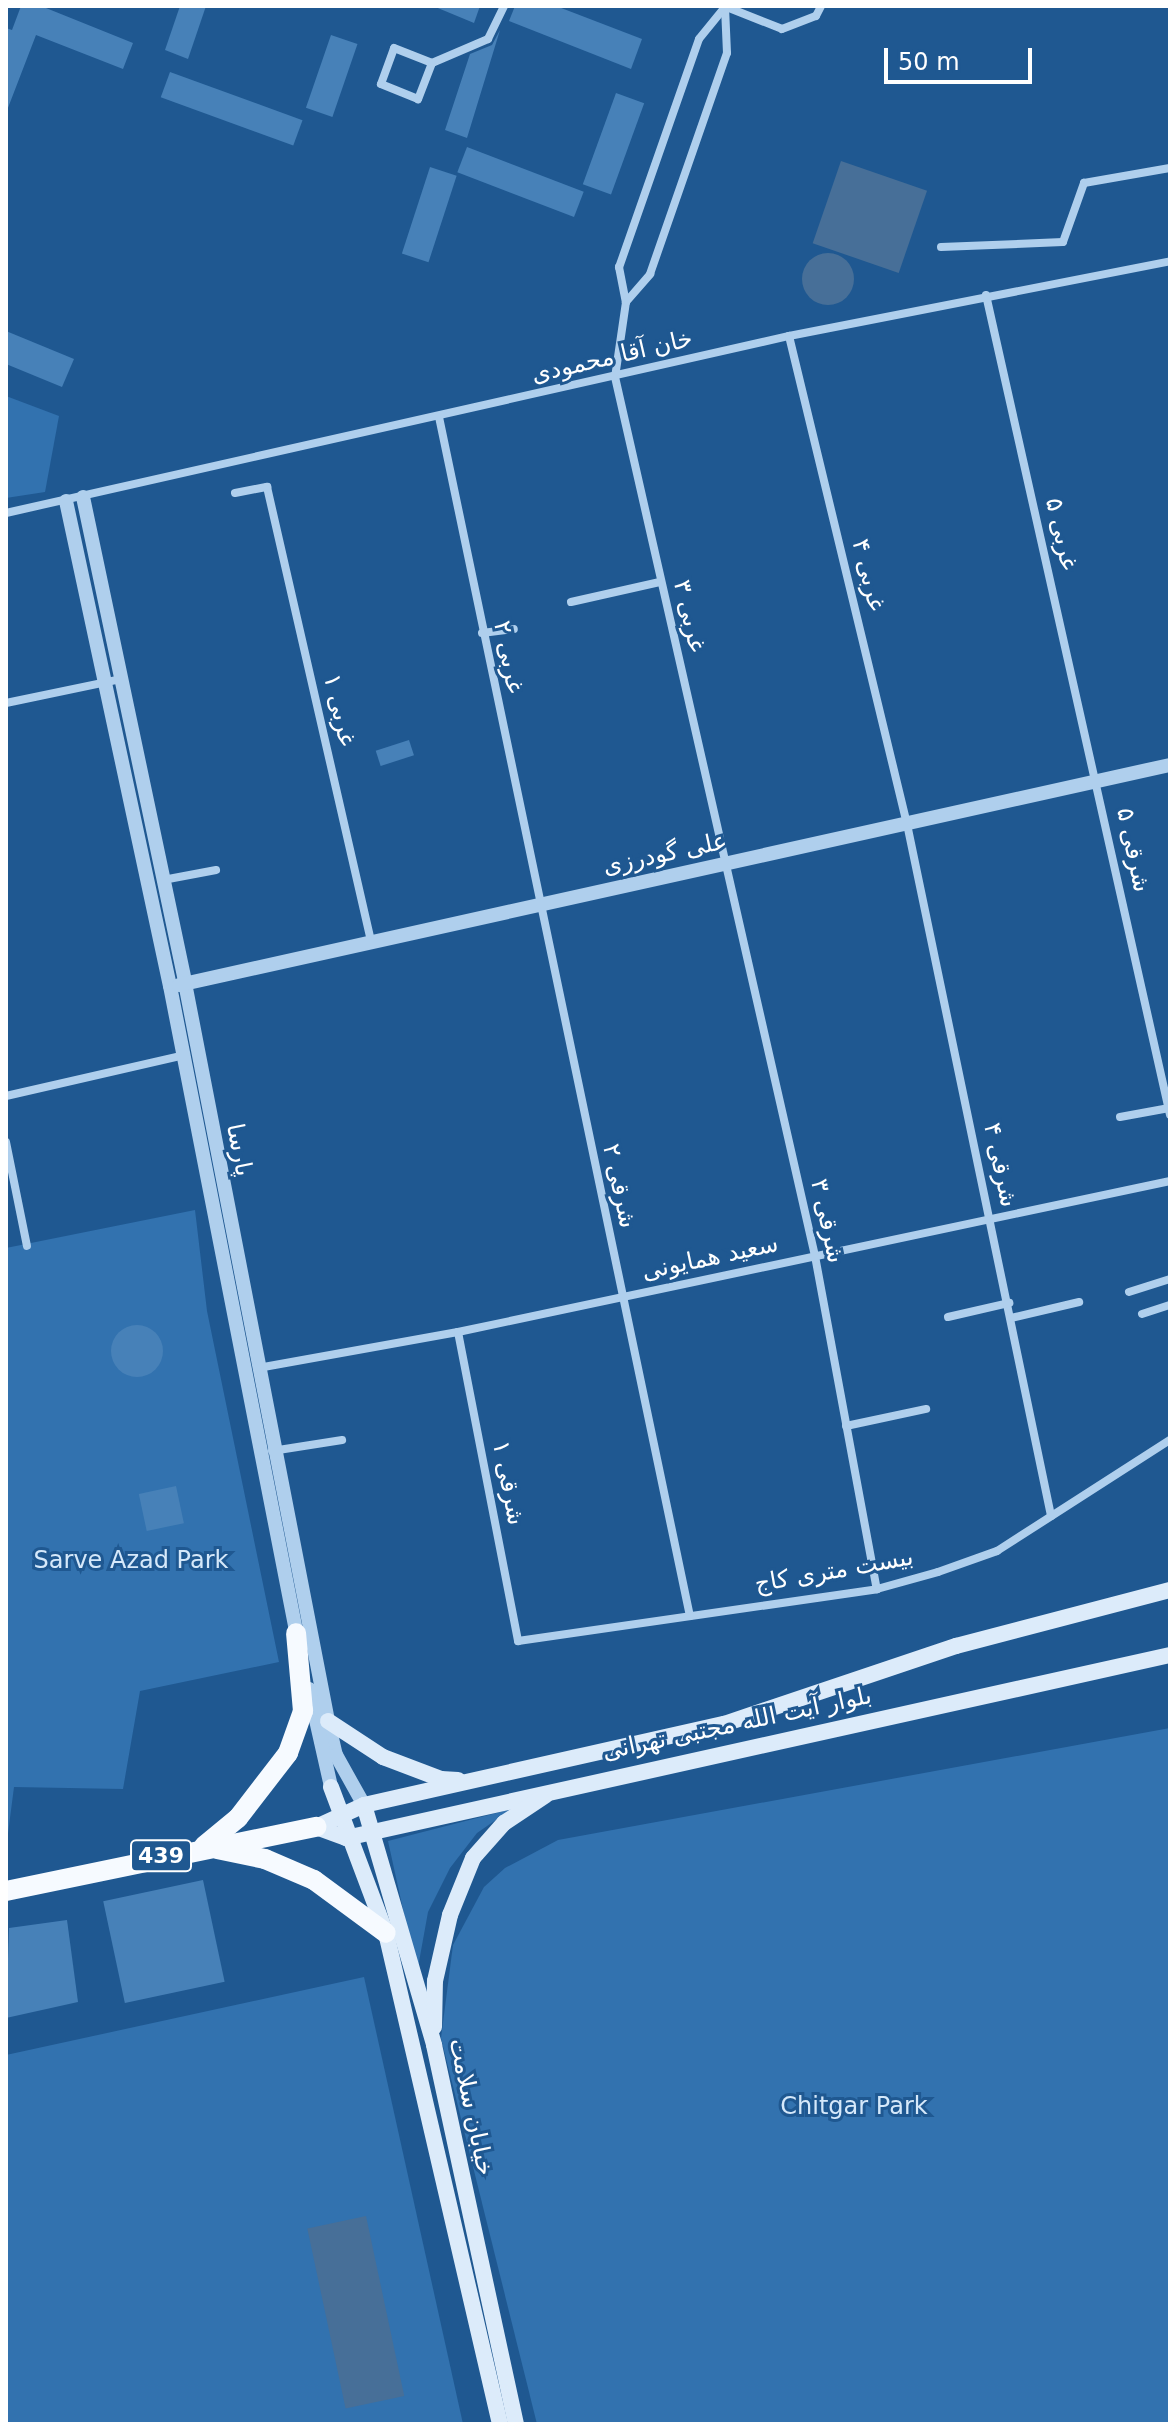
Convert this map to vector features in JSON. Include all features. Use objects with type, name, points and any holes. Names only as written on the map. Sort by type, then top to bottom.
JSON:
[{"type":"main road","name":"بلوار آیت الله مجتبی تهرانی","points":[[316,1827],[338,1814],[364,1805],[724,1724],[956,1646],[1170,1590]]},
{"type":"main road","points":[[204,1846],[238,1818],[288,1753],[303,1711],[296,1633]]},
{"type":"main road","name":"بلوار آیت الله مجتبی تهرانی","points":[[346,1838],[557,1788],[1170,1655]]},
{"type":"main road","points":[[328,1721],[412,1770],[441,1779],[475,1781]]},
{"type":"main road","name":"خیابان سلامت","points":[[331,1787],[346,1838],[386,1933],[500,2424]]},
{"type":"main road","points":[[434,2045],[435,1981],[450,1915],[473,1858],[504,1823],[557,1788]]},
{"type":"main road","name":"خیابان سلامت","points":[[364,1805],[434,2045],[516,2424]]},
{"type":"main road","points":[[316,1827],[346,1838]]},
{"type":"main road","name":"439","points":[[6,1891],[204,1846],[316,1827]]},
{"type":"main road","points":[[204,1846],[265,1859],[314,1880],[386,1933]]},
{"type":"street","points":[[432,63],[418,99],[381,84],[394,48],[432,63],[488,39],[504,6]]},
{"type":"street","points":[[724,6],[782,29],[816,16],[821,6]]},
{"type":"street","points":[[626,302],[650,274],[727,53],[724,6]]},
{"type":"street","points":[[615,377],[626,302],[619,267],[699,39],[724,6]]},
{"type":"street","points":[[941,247],[1063,242],[1084,183],[1170,168]]},
{"type":"street","name":"خان آقا محمودی","points":[[6,513],[789,336],[1170,261]]},
{"type":"street","name":"۵ غربی","points":[[986,295],[1097,781]]},
{"type":"street","name":"۴ غربی","points":[[789,336],[907,824]]},
{"type":"street","name":"۳ غربی","points":[[615,377],[725,864]]},
{"type":"street","name":"۲ غربی","points":[[439,417],[538,905]]},
{"type":"street","name":"۱ غربی","points":[[235,493],[267,487],[371,942]]},
{"type":"street","name":"پارسا","points":[[83,497],[163,880],[178,985],[251,1369],[296,1633],[331,1787]]},
{"type":"street","name":"پارسا","points":[[66,501],[105,683],[178,985]]},
{"type":"street","points":[[571,602],[660,582]]},
{"type":"street","points":[[482,633],[514,629]]},
{"type":"street","points":[[6,703],[121,679]]},
{"type":"street","name":"علی گودرزی","points":[[178,985],[1170,765]]},
{"type":"street","name":"۵ شرقی","points":[[1097,781],[1169,1112]]},
{"type":"street","name":"۴ شرقی","points":[[907,824],[1051,1516]]},
{"type":"street","name":"۳ شرقی","points":[[725,864],[815,1256],[877,1589]]},
{"type":"street","points":[[163,880],[216,870]]},
{"type":"street","name":"۲ شرقی","points":[[538,905],[690,1616]]},
{"type":"street","points":[[6,1096],[191,1054]]},
{"type":"street","points":[[1120,1117],[1169,1112]]},
{"type":"street","points":[[6,1142],[27,1246]]},
{"type":"street","name":"سعید همایونی","points":[[251,1369],[458,1332],[1170,1181]]},
{"type":"street","points":[[1129,1292],[1170,1279]]},
{"type":"street","points":[[1011,1318],[1079,1302]]},
{"type":"street","points":[[948,1317],[1009,1303]]},
{"type":"street","points":[[1142,1314],[1170,1305]]},
{"type":"street","name":"۱ شرقی","points":[[458,1332],[518,1641]]},
{"type":"street","points":[[846,1426],[926,1409]]},
{"type":"street","points":[[266,1452],[342,1440]]},
{"type":"street","name":"بیست متری کاج","points":[[518,1641],[877,1589],[997,1551],[1170,1440]]},
{"type":"street","name":"پارسا","points":[[266,1452],[336,1755],[364,1805]]},
{"type":"green space","points":[[6,396],[59,416],[45,492],[6,498]]},
{"type":"green space","name":"Sarve Azad Park","points":[[195,1210],[207,1311],[279,1662],[140,1691],[123,1789],[14,1787],[6,1849],[6,1248]]},
{"type":"green space","name":"Chitgar Park","points":[[1170,1728],[1170,2424],[537,2424],[441,2038],[453,1945],[484,1887],[505,1868],[558,1840]]},
{"type":"green space","points":[[512,1809],[477,1833],[450,1868],[428,1912],[417,1973],[388,1841]]},
{"type":"green space","points":[[364,1977],[463,2424],[6,2424],[6,2055]]},
{"type":"shaded area","points":[[841,161],[927,191],[899,273],[813,243]]},
{"type":"shaded area","points":[[828,253],[847,260],[854,279],[847,298],[828,305],[809,298],[802,279],[809,260]]},
{"type":"shaded area","points":[[366,2216],[404,2396],[346,2408],[307,2228]]},
{"type":"building","points":[[21,6],[41,6],[133,43],[123,69],[36,35],[6,113],[6,28],[12,30]]},
{"type":"building","points":[[180,6],[206,6],[188,59],[165,50]]},
{"type":"building","points":[[433,6],[480,6],[474,23]]},
{"type":"building","points":[[515,6],[556,6],[642,39],[631,69],[509,21]]},
{"type":"building","points":[[500,30],[467,138],[445,130],[470,54],[492,45]]},
{"type":"building","points":[[331,35],[357,44],[332,117],[306,108]]},
{"type":"building","points":[[170,72],[302,120],[293,146],[161,97]]},
{"type":"building","points":[[616,93],[644,103],[611,194],[583,184]]},
{"type":"building","points":[[467,147],[584,192],[574,217],[457,172]]},
{"type":"building","points":[[430,167],[457,176],[429,262],[402,254]]},
{"type":"building","points":[[6,331],[74,359],[62,387],[6,364]]},
{"type":"building","points":[[409,740],[414,755],[381,766],[376,751]]},
{"type":"building","points":[[137,1325],[156,1332],[163,1351],[156,1370],[137,1377],[118,1370],[111,1351],[118,1332]]},
{"type":"building","points":[[176,1486],[184,1523],[147,1531],[139,1494]]},
{"type":"building","points":[[203,1880],[225,1982],[125,2003],[103,1901]]},
{"type":"building","points":[[67,1920],[78,2002],[6,2018],[9,1928]]}]
